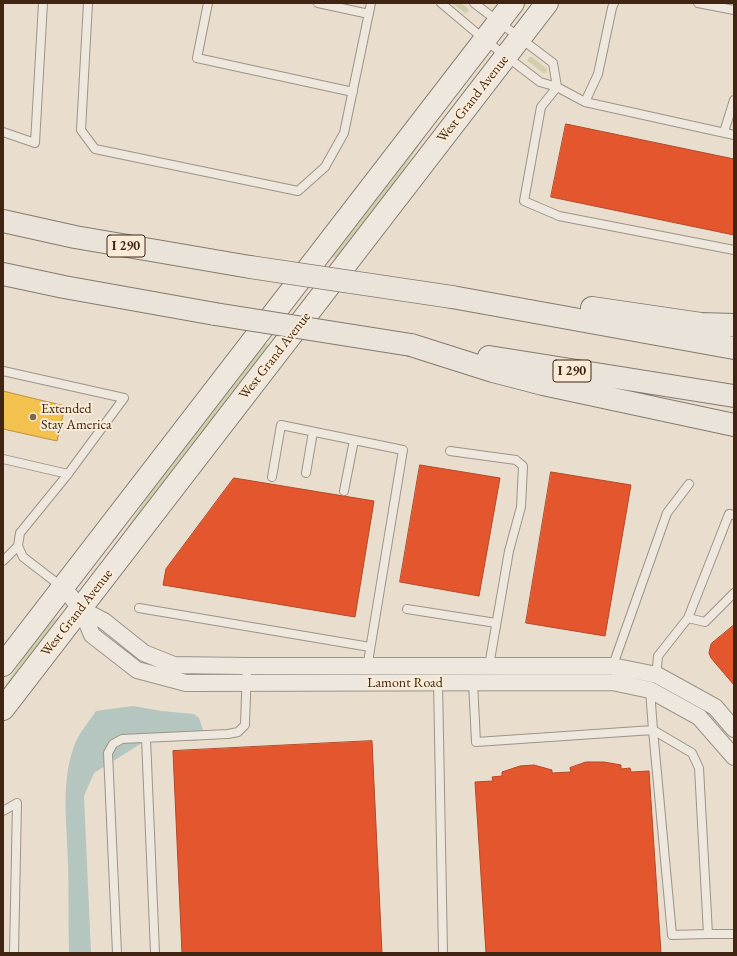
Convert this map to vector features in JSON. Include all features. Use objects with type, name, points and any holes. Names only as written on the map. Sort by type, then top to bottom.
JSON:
[{"type":"highway","name":"I 290","points":[[3,221],[75,237],[250,267],[452,297],[734,348]]},
{"type":"highway","name":"I 290","points":[[3,274],[216,314],[734,396]]},
{"type":"highway","points":[[452,297],[535,299],[701,324],[734,325]]},
{"type":"highway","points":[[411,345],[493,371],[543,384],[734,425]]},
{"type":"main road","name":"West Grand Avenue","points":[[3,665],[513,3]]},
{"type":"main road","name":"West Grand Avenue","points":[[3,709],[548,3]]},
{"type":"street","name":"Lamont Road","points":[[63,587],[81,609],[92,635],[137,670],[186,683],[612,682],[650,690],[699,717],[734,757]]},
{"type":"street","name":"Lamont Road","points":[[81,609],[104,621],[144,653],[174,665],[612,666],[657,675],[715,707],[734,728]]},
{"type":"lane","points":[[3,132],[35,143],[43,3]]},
{"type":"lane","points":[[88,3],[81,130],[95,149],[298,191],[325,167],[344,133],[371,3]]},
{"type":"lane","points":[[208,3],[197,58],[353,92]]},
{"type":"lane","points":[[318,3],[369,14]]},
{"type":"lane","points":[[441,3],[485,40],[540,82],[558,87],[586,102],[734,135]]},
{"type":"lane","points":[[474,3],[553,63],[558,87]]},
{"type":"lane","points":[[586,102],[598,74],[614,3]]},
{"type":"lane","points":[[698,3],[734,10]]},
{"type":"lane","points":[[558,87],[542,107],[524,201],[559,216],[734,250]]},
{"type":"lane","points":[[724,132],[734,100]]},
{"type":"lane","points":[[3,371],[124,398],[68,474],[20,533],[18,546],[23,557],[63,587]]},
{"type":"lane","points":[[272,477],[281,426],[403,450],[366,665],[368,683]]},
{"type":"lane","points":[[306,473],[313,432]]},
{"type":"lane","points":[[344,491],[354,440]]},
{"type":"lane","points":[[450,452],[516,460],[523,466],[520,507],[509,552],[489,666]]},
{"type":"lane","points":[[3,459],[68,474]]},
{"type":"lane","points":[[612,682],[612,666],[667,513],[689,484]]},
{"type":"lane","points":[[734,515],[729,514],[688,618],[658,656],[657,675],[650,690],[672,935],[734,934]]},
{"type":"lane","points":[[3,561],[18,546]]},
{"type":"lane","points":[[688,618],[705,622],[734,593]]},
{"type":"lane","points":[[139,608],[370,647]]},
{"type":"lane","points":[[407,609],[496,623]]},
{"type":"lane","points":[[118,953],[108,753],[113,744],[122,739],[228,734],[238,732],[245,725],[247,666]]},
{"type":"lane","points":[[438,666],[443,953]]},
{"type":"lane","points":[[473,682],[476,742],[653,730],[692,753],[699,768],[708,934]]},
{"type":"lane","points":[[146,738],[155,953]]},
{"type":"lane","points":[[3,811],[16,803],[14,953]]},
{"type":"green space","points":[[452,3],[465,6],[469,12],[465,13]]},
{"type":"green space","points":[[529,57],[532,57],[547,69],[546,73],[543,73],[527,61]]},
{"type":"green space","points":[[424,132],[427,133],[381,204],[338,260],[330,255]]},
{"type":"green space","points":[[263,342],[271,347],[122,542],[119,540],[173,458]]},
{"type":"green space","points":[[59,617],[62,619],[3,695],[3,689],[42,629],[49,622]]},
{"type":"shaded area","points":[[133,706],[194,714],[199,718],[203,730],[196,741],[150,738],[94,773],[84,796],[91,953],[69,953],[66,785],[71,755],[78,737],[96,711]]},
{"type":"building: Homes","name":"Extended Stay America","points":[[3,391],[65,406],[57,441],[3,429]]},
{"type":"building: Shops","points":[[566,124],[734,159],[734,235],[551,197]]},
{"type":"building: Shops","points":[[420,465],[500,478],[479,596],[400,582]]},
{"type":"building: Shops","points":[[551,472],[631,485],[605,636],[526,623]]},
{"type":"building: Shops","points":[[234,478],[374,501],[355,617],[163,585],[166,569]]},
{"type":"building: Shops","points":[[734,625],[734,685],[711,658],[709,653],[711,644]]},
{"type":"building: Shops","points":[[372,741],[382,953],[182,953],[173,751]]},
{"type":"building: Shops","points":[[586,762],[604,762],[621,765],[621,769],[630,768],[631,772],[649,771],[661,953],[486,953],[475,782],[493,781],[492,777],[502,776],[502,772],[520,766],[534,765],[552,770],[552,773],[571,772],[570,768]]},
{"type":"place","name":"Extended Stay America","points":[[33,417]]}]
